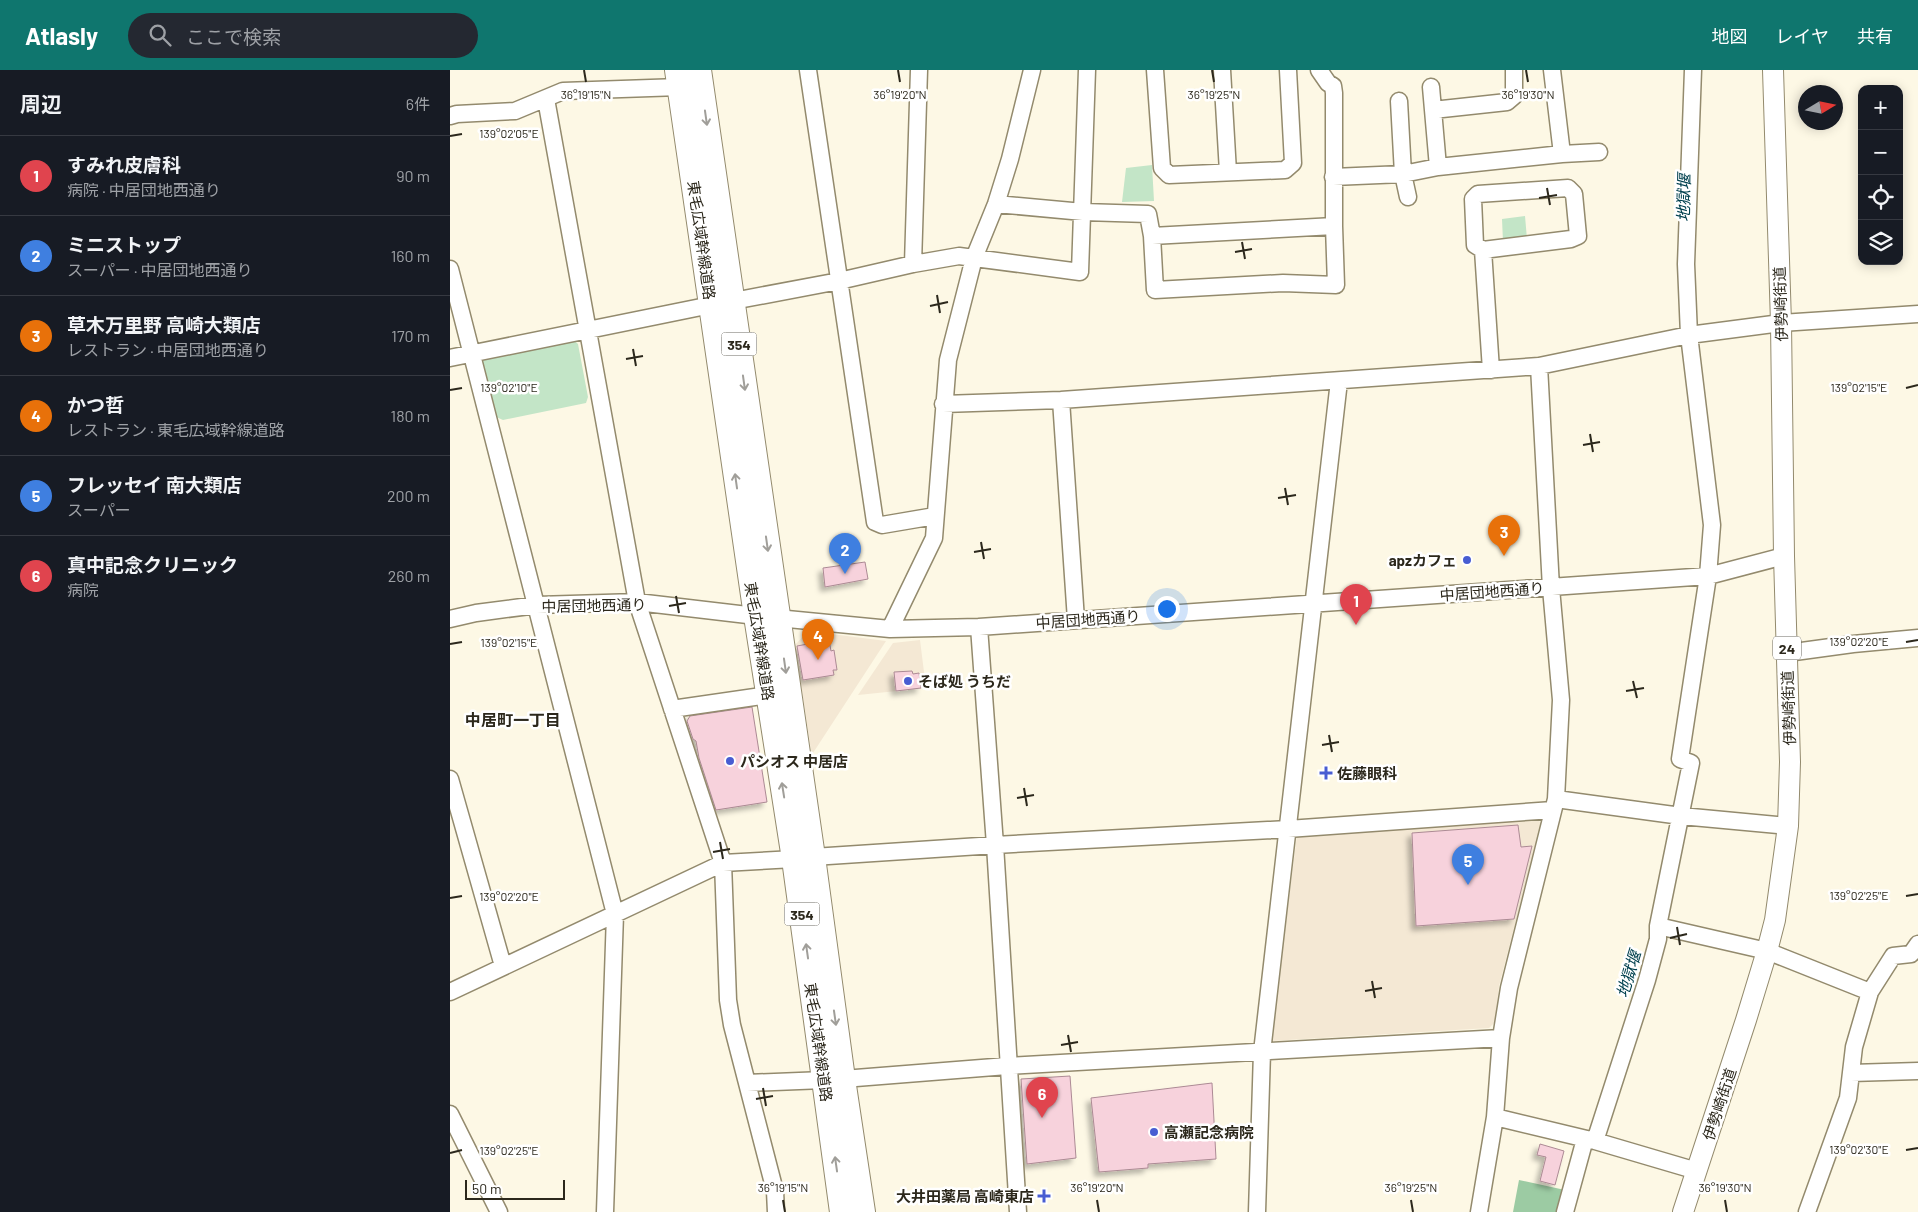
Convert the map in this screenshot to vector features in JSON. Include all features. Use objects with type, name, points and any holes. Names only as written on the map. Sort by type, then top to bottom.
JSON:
[{"type":"highway","name":"東毛広域幹線道路","points":[[698,70],[722,303],[804,858],[834,1079],[842,1212]]},
{"type":"highway","name":"東毛広域幹線道路","points":[[678,78],[722,303]]},
{"type":"highway","name":"東毛広域幹線道路","points":[[767,617],[768,694],[804,858]]},
{"type":"highway","name":"東毛広域幹線道路","points":[[834,1079],[863,1212]]},
{"type":"main road","name":"伊勢崎街道","points":[[1684,1212],[1767,951],[1775,920],[1788,826],[1790,762],[1784,556],[1781,322],[1772,70]]},
{"type":"street","points":[[808,70],[875,522],[882,525],[935,516]]},
{"type":"street","points":[[914,264],[919,70]]},
{"type":"street","points":[[890,629],[934,538],[943,404],[948,360],[974,258],[996,204],[1010,158],[1032,70]]},
{"type":"street","points":[[450,358],[959,256],[1080,272],[1087,70]]},
{"type":"street","points":[[1155,70],[1162,168],[1170,175],[1286,170],[1293,163],[1288,70]]},
{"type":"street","points":[[1222,70],[1228,172]]},
{"type":"street","points":[[996,204],[1083,212],[1148,214],[1152,236],[1155,290],[1283,282],[1336,285],[1334,93],[1333,86],[1328,83],[1319,70]]},
{"type":"street","points":[[1432,110],[1507,102],[1514,96],[1514,70],[1519,70]]},
{"type":"street","points":[[1552,70],[1562,154]]},
{"type":"street","points":[[1565,1212],[1647,980],[1658,939],[1658,926],[1691,763],[1680,759],[1708,576],[1712,525],[1689,335],[1686,264],[1693,70]]},
{"type":"street","points":[[450,116],[515,111],[562,91],[678,78]]},
{"type":"street","points":[[1431,87],[1438,167]]},
{"type":"street","points":[[546,99],[637,602],[722,863],[728,1000],[732,1025],[775,1191],[776,1212]]},
{"type":"street","points":[[1399,101],[1404,174],[1408,196]]},
{"type":"street","points":[[1334,177],[1404,174],[1438,167],[1599,152]]},
{"type":"street","points":[[1568,188],[1574,194],[1578,236],[1571,239],[1483,250],[1475,245],[1473,199],[1478,194],[1568,188]]},
{"type":"street","points":[[1152,236],[1334,226]]},
{"type":"street","points":[[1483,250],[1491,370]]},
{"type":"street","points":[[450,269],[615,914],[605,1212]]},
{"type":"street","points":[[943,404],[1061,400],[1539,366],[1689,335],[1781,322],[1918,314]]},
{"type":"street","points":[[1479,1212],[1495,1117],[1501,1038],[1509,988],[1554,805],[1561,700],[1552,588],[1539,366]]},
{"type":"street","points":[[1257,1212],[1262,1052],[1339,381]]},
{"type":"street","points":[[1061,400],[1076,620]]},
{"type":"street","name":"中居団地西通り","points":[[450,619],[476,613],[536,605],[637,602],[890,629],[979,627],[1708,576],[1784,556]]},
{"type":"street","points":[[979,627],[1018,1212]]},
{"type":"street","points":[[1787,653],[1918,638]]},
{"type":"street","points":[[672,709],[768,694]]},
{"type":"street","points":[[450,779],[503,966]]},
{"type":"street","points":[[450,992],[722,863],[995,845],[1288,829],[1554,805],[1788,826]]},
{"type":"street","points":[[1658,926],[1767,951],[1870,992]]},
{"type":"street","points":[[1807,1212],[1848,1098],[1854,1047],[1870,992],[1894,956],[1911,954],[1918,944]]},
{"type":"street","points":[[747,1083],[1501,1038]]},
{"type":"street","points":[[1851,1073],[1918,1071]]},
{"type":"street","points":[[450,1114],[499,1212]]},
{"type":"street","points":[[1495,1117],[1590,1140],[1698,1171]]},
{"type":"shaded area","points":[[808,631],[886,641],[813,753],[811,751],[795,645]]},
{"type":"shaded area","points":[[920,640],[926,688],[858,695],[893,643]]},
{"type":"shaded area","points":[[1537,819],[1541,823],[1499,986],[1495,1022],[1489,1028],[1271,1041],[1297,835]]},
{"type":"green space","points":[[1152,165],[1154,201],[1122,202],[1126,168]]},
{"type":"green space","points":[[1525,216],[1527,239],[1503,242],[1502,219]]},
{"type":"green space","points":[[571,337],[578,344],[588,397],[586,403],[503,420],[494,416],[481,361],[488,354]]},
{"type":"green space","points":[[1519,1180],[1565,1190],[1562,1212],[1513,1212]]},
{"type":"building","points":[[865,562],[868,579],[825,587],[823,568]]},
{"type":"building","points":[[829,640],[831,651],[834,650],[837,670],[833,670],[834,675],[803,680],[797,646]]},
{"type":"building","name":"そば処 うちだ","points":[[912,671],[913,674],[919,673],[921,688],[896,691],[894,672]]},
{"type":"building","name":"パシオス 中居店","points":[[752,707],[767,802],[716,810],[699,758],[696,741],[693,739],[687,721],[690,716]]},
{"type":"building","points":[[1518,825],[1521,847],[1532,846],[1514,919],[1416,926],[1412,833]]},
{"type":"building","points":[[1070,1076],[1076,1158],[1027,1164],[1021,1079]]},
{"type":"building","name":"高瀬記念病院","points":[[1212,1083],[1216,1159],[1148,1164],[1148,1168],[1099,1172],[1091,1098]]},
{"type":"building","points":[[1540,1144],[1564,1151],[1555,1185],[1540,1181],[1546,1157],[1537,1155]]},
{"type":"place","name":"草木万里野 高崎大類店","points":[[1504,556]]},
{"type":"place","name":"apzカフェ","points":[[1467,560]]},
{"type":"place","name":"ミニストップ","points":[[845,574]]},
{"type":"place","name":"すみれ皮膚科","points":[[1356,625]]},
{"type":"place","name":"かつ哲","points":[[818,660]]},
{"type":"place","name":"そば処 うちだ","points":[[908,681]]},
{"type":"place","name":"パシオス 中居店","points":[[730,761]]},
{"type":"place","name":"佐藤眼科","points":[[1326,773]]},
{"type":"place","name":"フレッセイ 南大類店","points":[[1468,885]]},
{"type":"place","name":"真中記念クリニック","points":[[1042,1118]]},
{"type":"place","name":"高瀬記念病院","points":[[1154,1132]]},
{"type":"place","name":"大井田薬局 高崎東店","points":[[1044,1196]]},
{"type":"district","name":"中居町一丁目","points":[[513,719]]},
{"type":"water label","name":"地獄堰","points":[[1683,198]]},
{"type":"water label","name":"地獄堰","points":[[1628,974]]}]
